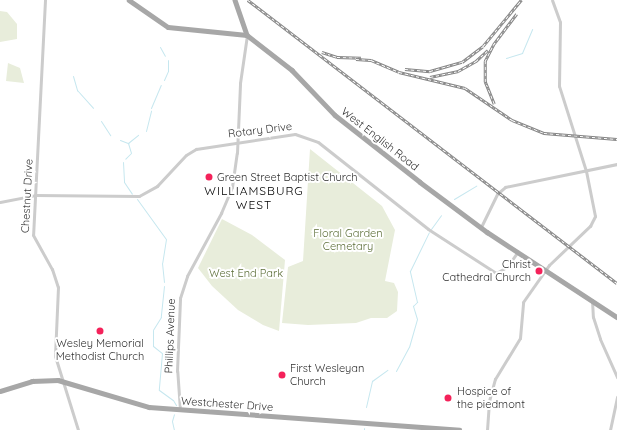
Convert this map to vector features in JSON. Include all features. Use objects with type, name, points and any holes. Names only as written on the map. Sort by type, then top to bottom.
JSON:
[{"type":"main road","name":"West English Road","points":[[129,0],[168,27],[235,32],[247,35],[292,70],[345,123],[481,227],[592,299],[617,317]]},
{"type":"main road","points":[[235,0],[247,35]]},
{"type":"main road","points":[[235,32],[243,27]]},
{"type":"main road","name":"Westchester Drive","points":[[0,391],[32,381],[63,381],[132,403],[180,410],[459,430]]},
{"type":"street","name":"Chestnut Drive","points":[[46,0],[35,195],[34,239],[52,269],[59,292],[55,352],[78,430]]},
{"type":"street","points":[[487,430],[489,401],[496,380],[520,338],[523,302],[546,269],[590,226],[595,218],[586,171],[559,86],[560,22],[552,0]]},
{"type":"street","name":"Phillips Avenue","points":[[180,410],[177,371],[180,298],[187,276],[221,213],[232,187],[237,142],[240,82],[247,35]]},
{"type":"street","name":"Rotary Drive","points":[[0,202],[35,195],[139,196],[157,186],[191,152],[201,147],[291,134],[311,138],[428,229],[496,273],[507,267],[518,252]]},
{"type":"street","points":[[481,227],[502,189],[617,164]]},
{"type":"street","points":[[592,299],[592,310],[600,339],[617,377]]},
{"type":"street","points":[[610,430],[617,397]]},
{"type":"green space","points":[[0,11],[7,12],[17,24],[17,39],[0,42]]},
{"type":"green space","points":[[8,63],[20,68],[24,83],[6,81]]},
{"type":"green space","name":"Floral Garden Cemetary","points":[[310,149],[382,206],[395,230],[385,281],[394,283],[398,292],[397,311],[387,318],[371,318],[356,323],[308,325],[282,323],[288,267],[303,261]]},
{"type":"green space","name":"West End Park","points":[[222,219],[252,235],[285,260],[279,331],[263,325],[238,310],[212,286],[198,268]]},
{"type":"waterway","points":[[506,58],[522,53],[532,29]]},
{"type":"waterway","points":[[160,47],[165,56]]},
{"type":"waterway","points":[[164,80],[168,71],[168,60]]},
{"type":"waterway","points":[[73,76],[77,90],[93,108]]},
{"type":"waterway","points":[[151,108],[161,85]]},
{"type":"waterway","points":[[146,131],[151,111]]},
{"type":"waterway","points":[[101,121],[110,135]]},
{"type":"waterway","points":[[128,143],[138,135]]},
{"type":"waterway","points":[[120,140],[128,143],[131,153],[125,159]]},
{"type":"waterway","points":[[123,162],[124,182],[132,194]]},
{"type":"waterway","points":[[454,199],[476,186]]},
{"type":"waterway","points":[[137,199],[166,239],[162,263],[164,282]]},
{"type":"waterway","points":[[431,229],[441,215]]},
{"type":"waterway","points":[[396,371],[409,347],[417,319],[413,306],[417,302],[410,271],[429,232]]},
{"type":"waterway","points":[[164,286],[161,317],[153,330],[153,346],[162,353],[159,390],[173,400],[176,405]]},
{"type":"waterway","points":[[366,407],[372,381],[387,370]]},
{"type":"waterway","points":[[174,414],[172,421],[174,430]]},
{"type":"railway","points":[[248,0],[617,283]]},
{"type":"railway","points":[[405,69],[430,71],[462,62],[483,46],[521,0]]},
{"type":"railway","points":[[494,104],[485,82],[485,61],[493,45],[516,14]]},
{"type":"railway","points":[[430,77],[458,71],[476,61],[488,50]]},
{"type":"railway","points":[[322,52],[337,57],[361,58]]},
{"type":"railway","points":[[356,59],[371,60],[399,72],[465,88],[512,120],[544,133],[617,139]]},
{"type":"place","name":"Green Street Baptist Church","points":[[209,177]]},
{"type":"place","name":"Christ Cathedral Church","points":[[539,271]]},
{"type":"place","name":"Wesley Memorial Methodist Church","points":[[100,331]]},
{"type":"place","name":"First Wesleyan Church","points":[[282,375]]},
{"type":"place","name":"Hospice of the piedmont","points":[[448,398]]},
{"type":"district","name":"WILLIAMSBURG WEST","points":[[254,198]]}]
